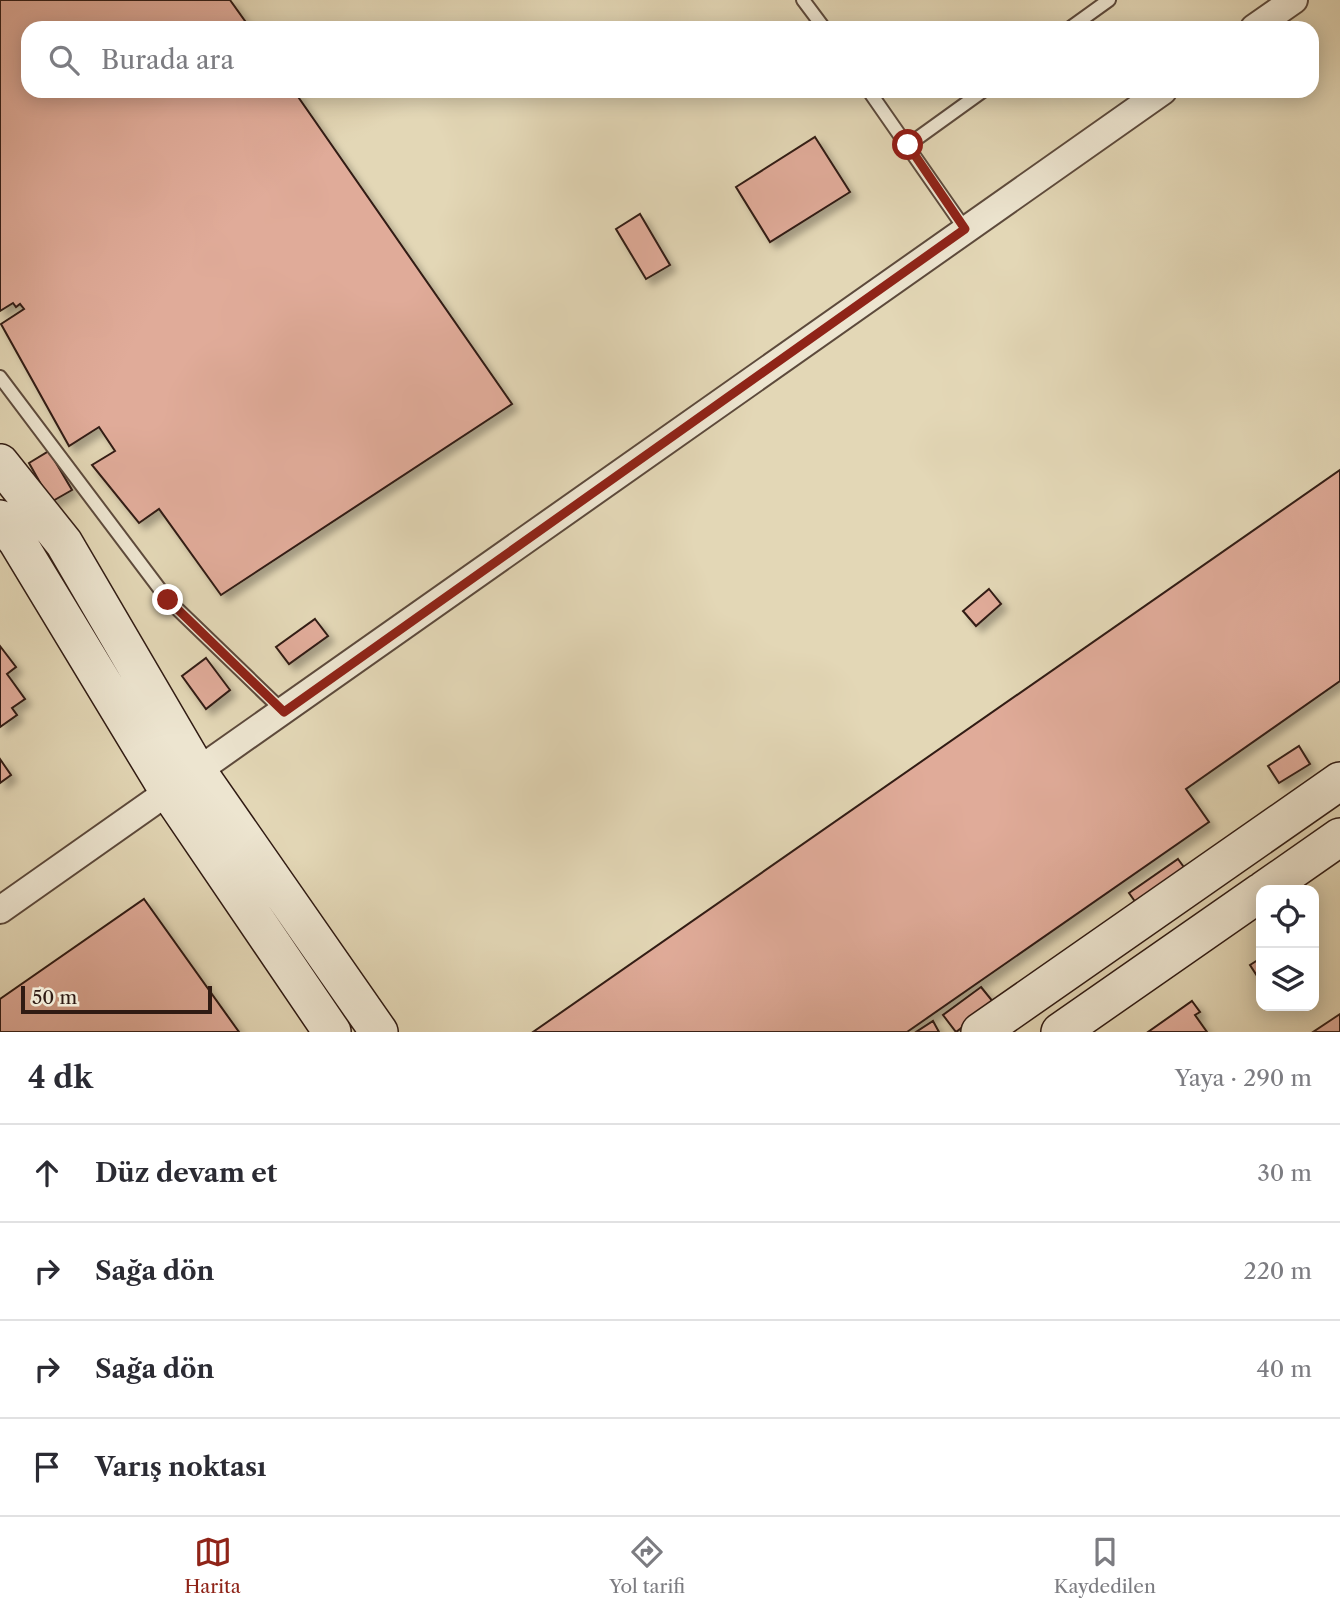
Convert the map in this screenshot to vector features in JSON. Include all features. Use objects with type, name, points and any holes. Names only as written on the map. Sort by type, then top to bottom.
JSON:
[{"type":"street","points":[[1264,21],[1294,0]]},
{"type":"street","points":[[0,910],[1153,98]]},
{"type":"street","points":[[0,463],[64,543],[183,782],[332,1032]]},
{"type":"street","points":[[0,519],[183,782],[379,1032]]},
{"type":"street","points":[[980,1032],[1340,781]]},
{"type":"street","points":[[1272,885],[1340,838]]},
{"type":"street","points":[[1060,1032],[1256,896]]},
{"type":"lane","points":[[803,0],[819,21]]},
{"type":"lane","points":[[1080,21],[1109,0]]},
{"type":"lane","points":[[874,98],[965,229]]},
{"type":"lane","points":[[908,145],[973,98]]},
{"type":"lane","points":[[0,377],[168,600],[284,712]]},
{"type":"building","points":[[0,0],[230,0],[245,21],[21,21],[21,98],[299,98],[512,404],[221,595],[159,509],[139,523],[92,465],[115,451],[99,427],[69,446],[1,324],[24,309],[20,304],[16,307],[13,303],[0,311]]},
{"type":"building","points":[[815,137],[850,192],[770,242],[736,187]]},
{"type":"building","points":[[640,214],[670,265],[646,279],[616,229]]},
{"type":"building","points":[[49,451],[72,490],[51,502],[29,463]]},
{"type":"building","points":[[1340,470],[1340,681],[1186,789],[1209,822],[907,1032],[533,1032]]},
{"type":"building","points":[[989,589],[1001,604],[976,626],[963,611]]},
{"type":"building","points":[[315,619],[328,636],[289,664],[276,647]]},
{"type":"building","points":[[0,646],[16,667],[7,674],[25,699],[12,708],[17,715],[0,727]]},
{"type":"building","points":[[206,658],[230,690],[206,709],[182,676]]},
{"type":"building","points":[[1299,746],[1310,764],[1279,783],[1268,766]]},
{"type":"building","points":[[0,759],[11,775],[0,783]]},
{"type":"building","points":[[1178,859],[1191,877],[1141,910],[1129,893]]},
{"type":"building","points":[[144,899],[239,1032],[0,1032],[0,999]]},
{"type":"building","points":[[1256,961],[1256,974],[1250,965]]},
{"type":"building","points":[[981,987],[994,1003],[956,1032],[943,1015]]},
{"type":"building","points":[[1192,1001],[1200,1012],[1195,1015],[1207,1032],[1148,1032]]},
{"type":"building","points":[[1340,1014],[1340,1032],[1313,1032]]},
{"type":"building","points":[[933,1021],[939,1032],[916,1032]]},
{"type":"route","points":[[168,600],[284,712],[965,229],[908,145]]}]
